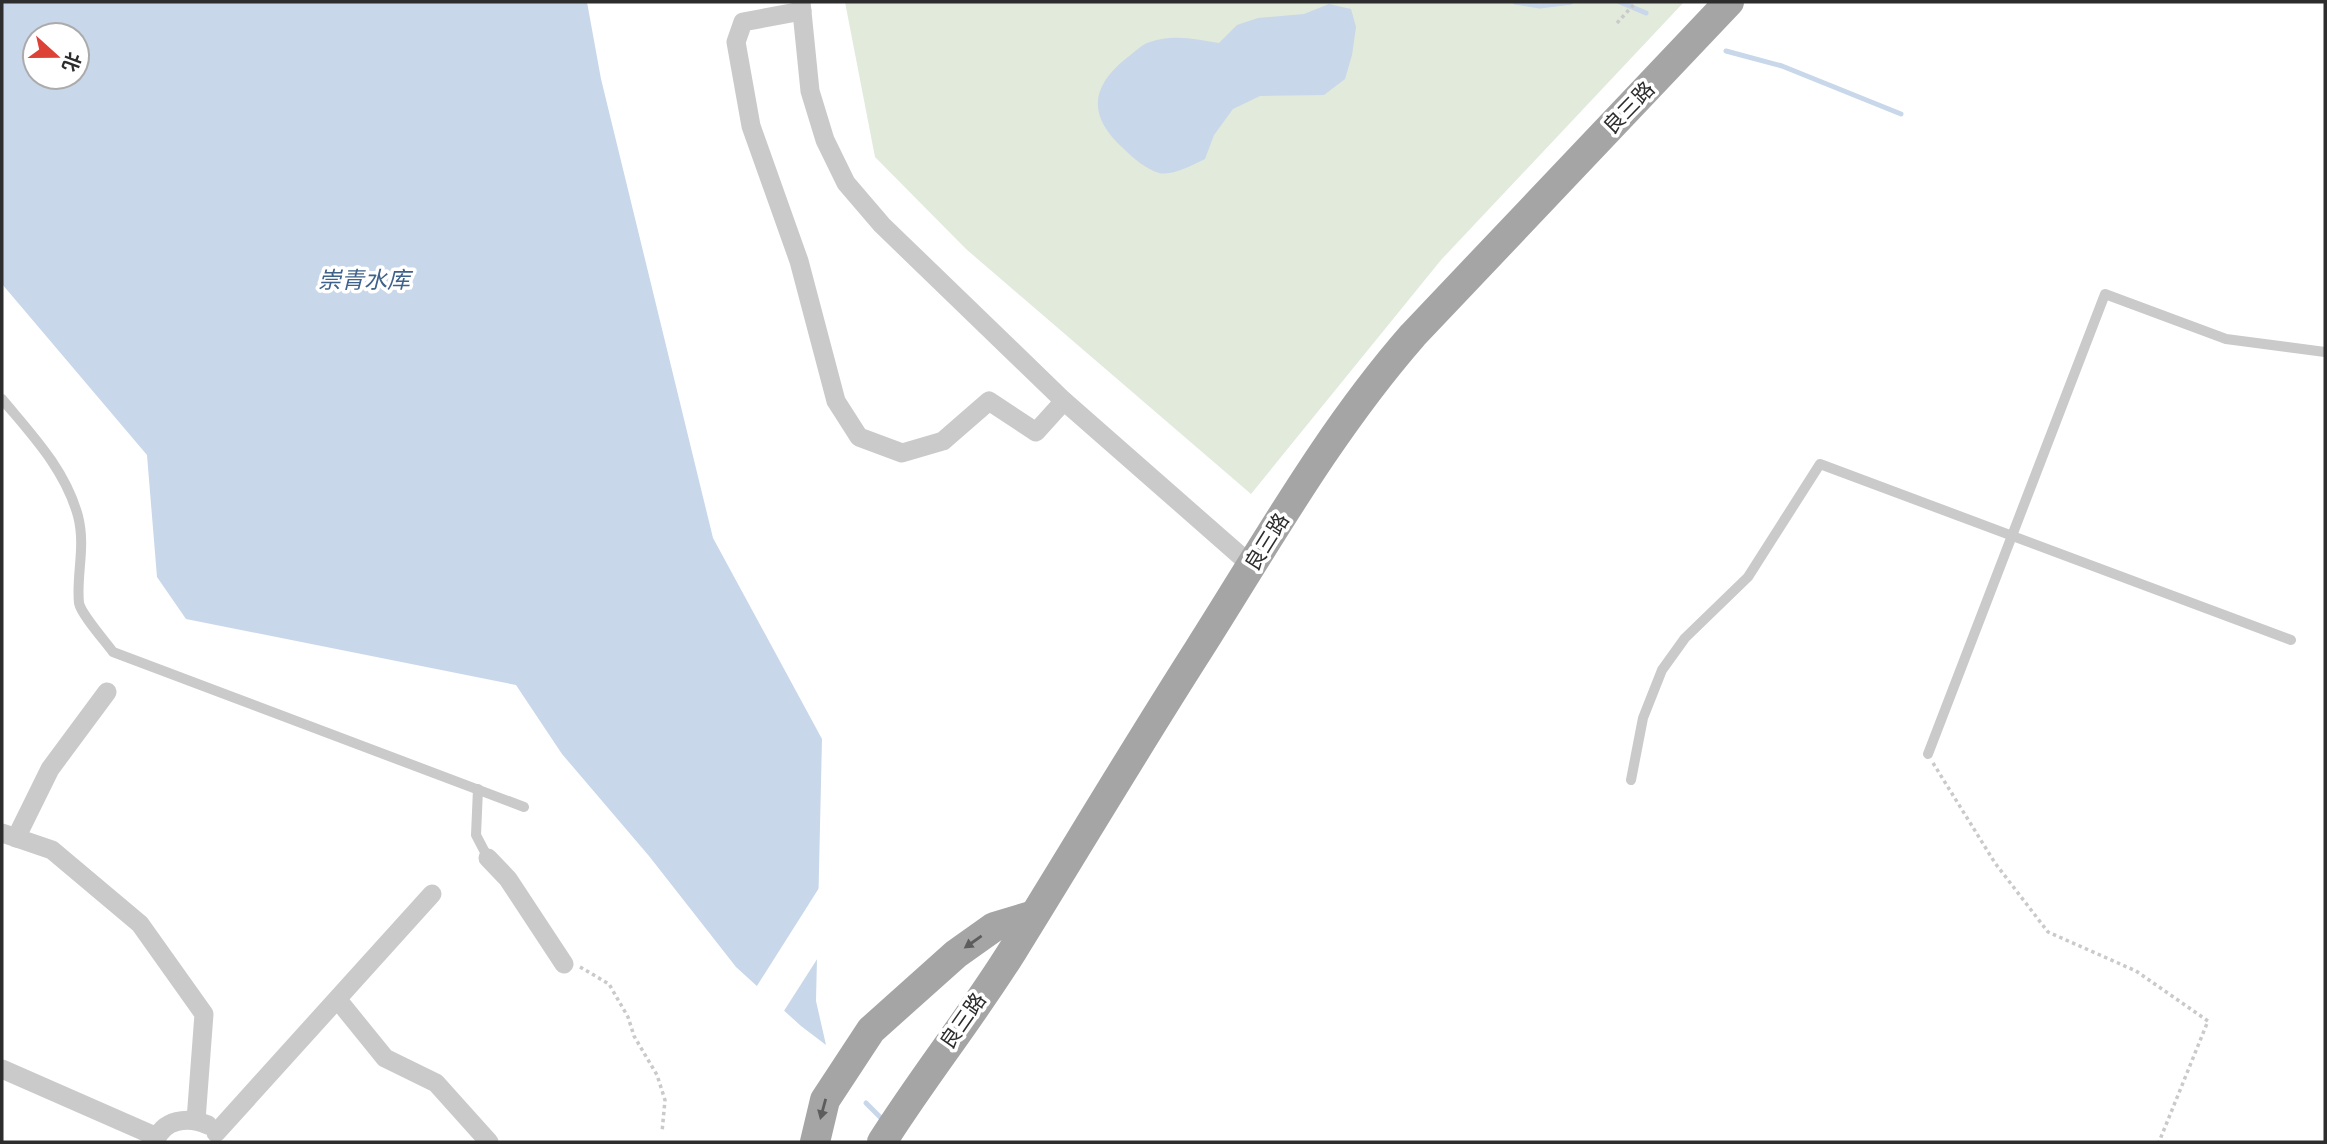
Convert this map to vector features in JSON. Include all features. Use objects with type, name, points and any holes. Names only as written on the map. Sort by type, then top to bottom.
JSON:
[{"type":"main road","name":"良三路","points":[[881,1142],[1011,953],[1121,771],[1339,428],[1375,379],[1413,335],[1729,2]]},
{"type":"main road","points":[[816,1142],[825,1100],[871,1030],[956,954],[994,927],[1034,915]]},
{"type":"street","points":[[1064,401],[1036,432],[989,401],[943,441],[902,453],[859,437],[836,401],[799,261],[751,126],[736,42],[743,22],[801,7],[810,91],[825,140],[846,183],[882,225],[1064,401],[1252,566]]},
{"type":"street","points":[[107,692],[50,769],[9,835],[52,850],[140,924],[205,1014],[196,1120]]},
{"type":"street","points":[[488,858],[508,879],[564,964]]},
{"type":"street","points":[[2,1069],[156,1140],[174,1122],[184,1119],[207,1125],[219,1138],[432,894]]},
{"type":"street","points":[[338,1000],[385,1058],[436,1083],[489,1142]]},
{"type":"lane","points":[[1928,754],[2105,294],[2226,339],[2325,352]]},
{"type":"lane","points":[[2,399],[56,465],[68,491],[78,518],[82,552],[79,605],[113,652],[524,807]]},
{"type":"lane","points":[[1631,780],[1643,718],[1662,670],[1685,638],[1748,577],[1820,464],[2291,639]]},
{"type":"lane","points":[[478,789],[475,835],[488,858]]},
{"type":"path","points":[[1617,23],[1636,2]]},
{"type":"path","points":[[1928,754],[1995,863],[2048,932],[2136,971],[2208,1021],[2159,1142]]},
{"type":"path","points":[[564,964],[583,967],[609,984],[628,1017],[634,1036],[656,1075],[665,1100],[662,1132]]},
{"type":"green space","points":[[845,2],[1684,2],[1441,260],[1251,494],[966,249],[875,157]]},
{"type":"water","name":"崇青水库","points":[[2,2],[587,2],[601,79],[713,538],[822,739],[816,1001],[826,1045],[736,967],[649,856],[562,754],[516,685],[186,619],[157,577],[147,455],[2,284]]},
{"type":"water","points":[[1329,4],[1351,9],[1356,27],[1345,79],[1324,95],[1260,96],[1233,109],[1214,135],[1205,159],[1170,173],[1159,173],[1140,163],[1112,137],[1104,125],[1099,114],[1100,91],[1115,68],[1144,44],[1176,38],[1219,43],[1237,25],[1258,18],[1304,14]]},
{"type":"pier","points":[[819,888],[823,890],[821,953],[782,1014],[755,989]]},
{"type":"waterway","points":[[1515,2],[1540,6],[1571,2]]},
{"type":"waterway","points":[[1620,2],[1646,13]]},
{"type":"waterway","points":[[1726,51],[1782,66],[1901,114]]},
{"type":"waterway","points":[[866,1103],[885,1122]]}]
